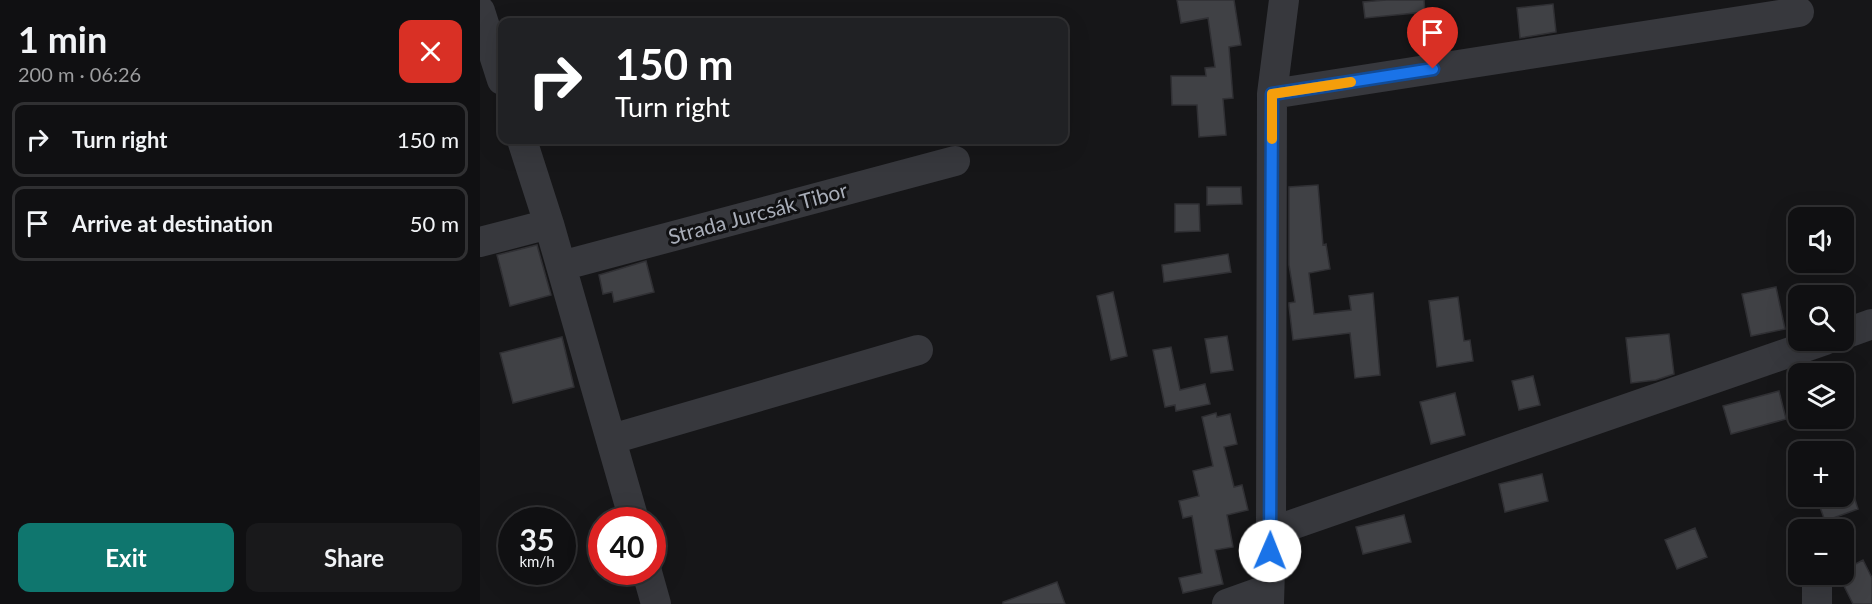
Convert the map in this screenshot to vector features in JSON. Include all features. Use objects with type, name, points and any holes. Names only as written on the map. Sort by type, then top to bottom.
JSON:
[{"type":"street","points":[[1227,604],[1269,596],[1272,94],[1284,0]]},
{"type":"street","points":[[480,11],[498,67]]},
{"type":"street","points":[[1272,94],[1799,12]]},
{"type":"street","points":[[523,144],[549,224],[630,507]]},
{"type":"street","name":"Strada Jurcsák Tibor","points":[[561,266],[955,161]]},
{"type":"street","points":[[480,242],[549,224]]},
{"type":"street","points":[[1854,330],[1872,324]]},
{"type":"street","points":[[612,439],[918,350]]},
{"type":"street","points":[[1271,532],[1793,351]]},
{"type":"street","points":[[651,585],[656,604]]},
{"type":"street","points":[[1817,585],[1818,604]]},
{"type":"building","points":[[1177,0],[1234,0],[1241,45],[1229,47],[1233,98],[1223,99],[1226,135],[1199,137],[1197,105],[1172,105],[1171,76],[1206,76],[1205,68],[1215,67],[1208,18],[1181,23]]},
{"type":"building","points":[[1424,0],[1425,12],[1365,18],[1363,2]]},
{"type":"building","points":[[1553,4],[1556,32],[1520,38],[1517,8]]},
{"type":"building","points":[[1318,185],[1323,245],[1326,244],[1330,269],[1309,273],[1314,314],[1351,310],[1349,296],[1373,293],[1380,375],[1355,378],[1350,333],[1293,340],[1289,306],[1289,303],[1295,302],[1289,265],[1289,187]]},
{"type":"building","points":[[1207,187],[1241,187],[1242,204],[1207,205]]},
{"type":"building","points":[[1175,204],[1199,204],[1200,231],[1175,232]]},
{"type":"building","points":[[537,245],[551,295],[510,306],[497,255]]},
{"type":"building","points":[[1228,254],[1231,272],[1164,282],[1162,265]]},
{"type":"building","points":[[646,261],[654,292],[614,302],[612,292],[603,294],[599,275]]},
{"type":"building","points":[[1776,287],[1785,329],[1751,336],[1742,294]]},
{"type":"building","points":[[1113,292],[1127,356],[1111,360],[1097,296]]},
{"type":"building","points":[[1458,297],[1464,341],[1470,340],[1473,361],[1437,367],[1429,301]]},
{"type":"building","points":[[1669,334],[1674,374],[1656,380],[1631,383],[1626,338]]},
{"type":"building","points":[[1227,336],[1233,370],[1211,373],[1205,339]]},
{"type":"building","points":[[562,337],[574,387],[513,403],[500,353]]},
{"type":"building","points":[[1171,347],[1180,390],[1205,384],[1210,404],[1176,411],[1175,405],[1165,407],[1153,350]]},
{"type":"building","points":[[1533,376],[1540,405],[1519,410],[1512,381]]},
{"type":"building","points":[[1779,391],[1786,419],[1731,434],[1723,406]]},
{"type":"building","points":[[1455,393],[1465,435],[1431,444],[1420,402]]},
{"type":"building","points":[[1216,413],[1217,417],[1230,414],[1237,444],[1224,447],[1234,487],[1242,485],[1248,510],[1227,515],[1233,547],[1215,550],[1223,584],[1183,593],[1179,578],[1202,573],[1192,516],[1183,518],[1179,501],[1199,496],[1193,471],[1213,466],[1202,417]]},
{"type":"building","points":[[1542,474],[1548,501],[1505,512],[1499,484]]},
{"type":"building","points":[[1854,496],[1858,509],[1824,519],[1820,507],[1854,507]]},
{"type":"building","points":[[1404,515],[1411,542],[1363,554],[1356,527]]},
{"type":"building","points":[[1695,528],[1707,557],[1677,569],[1665,540]]},
{"type":"building","points":[[1863,560],[1872,578],[1872,604],[1853,604],[1844,585],[1854,585],[1854,565]]},
{"type":"building","points":[[1057,582],[1065,604],[1003,604],[1003,602]]},
{"type":"slow traffic","points":[[1272,139],[1272,94],[1351,82]]},
{"type":"route","points":[[1270,551],[1272,94],[1433,69]]}]
